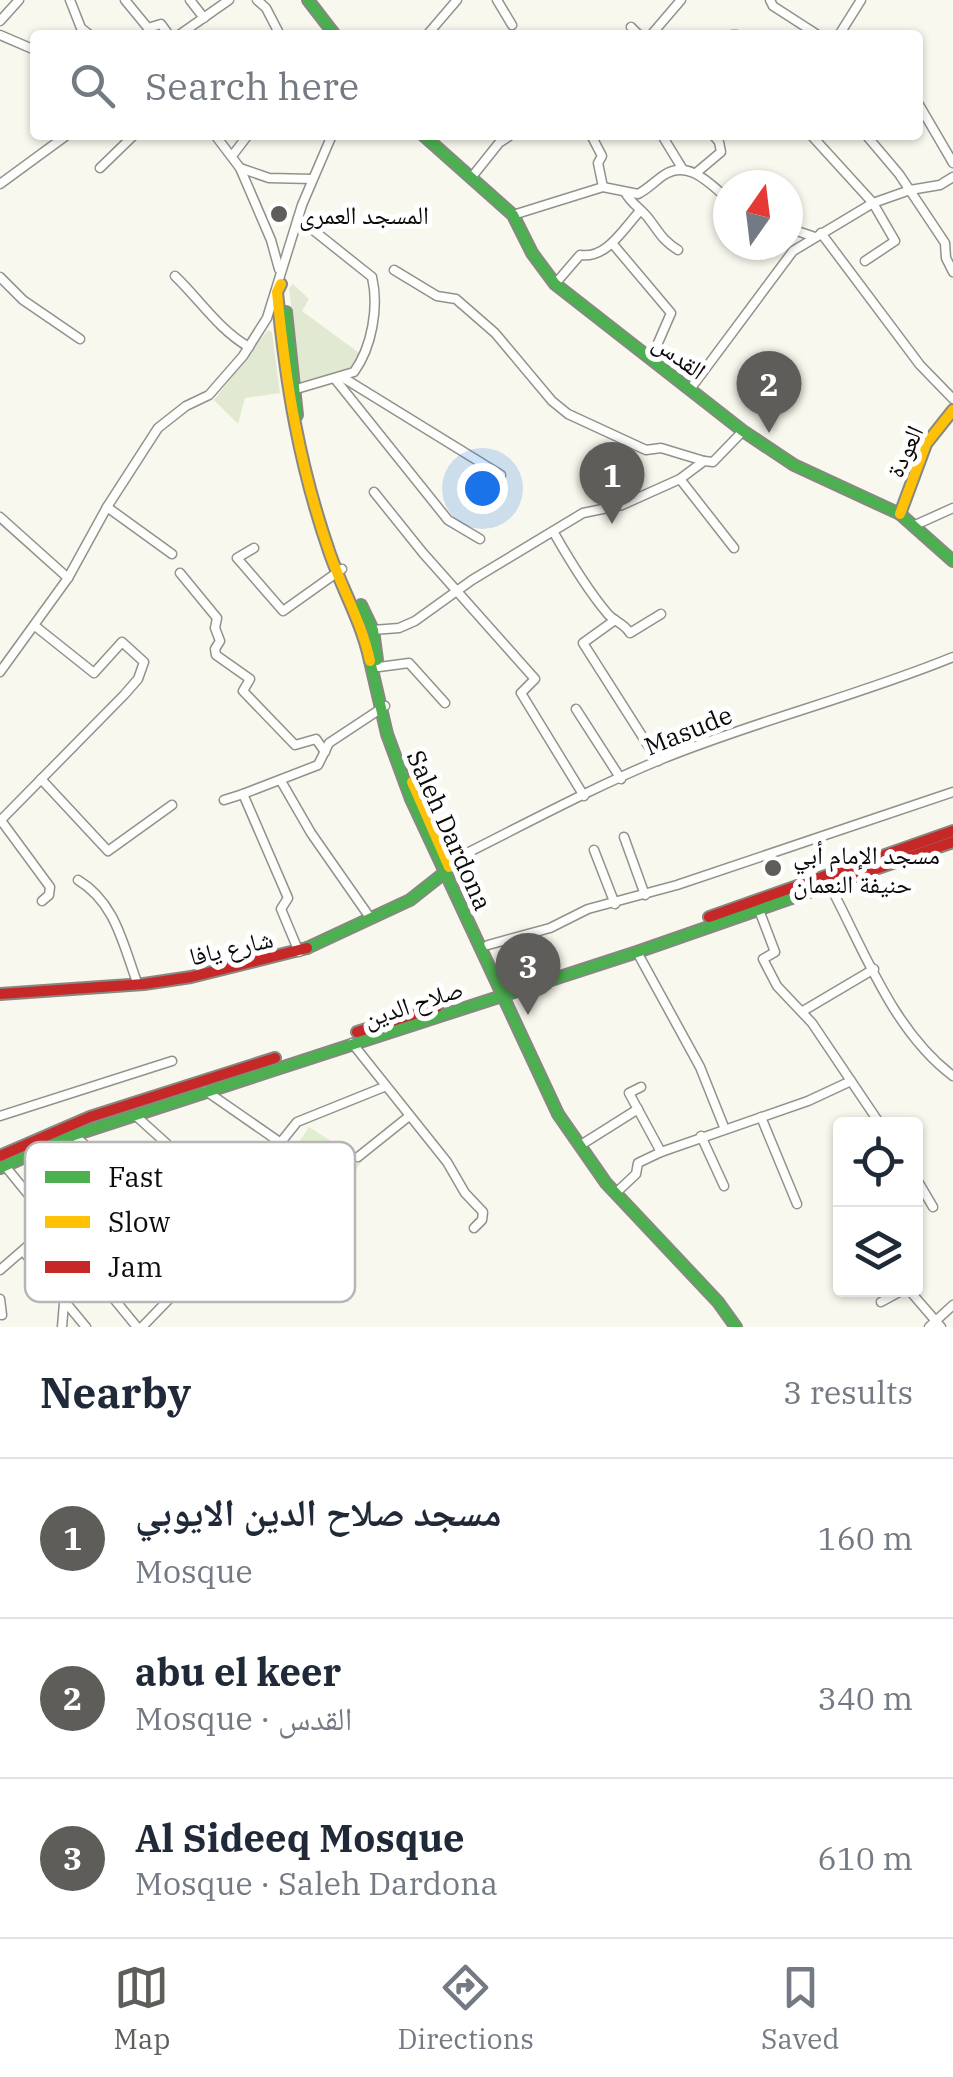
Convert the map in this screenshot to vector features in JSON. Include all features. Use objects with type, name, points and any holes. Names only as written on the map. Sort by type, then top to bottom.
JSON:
[{"type":"main road","points":[[308,0],[331,30]]},
{"type":"main road","name":"القدس","points":[[429,140],[514,215],[532,253],[555,284],[742,431],[794,465],[900,514],[953,561]]},
{"type":"main road","name":"Saleh Dardona","points":[[280,280],[306,453],[340,571],[372,630],[382,708]]},
{"type":"main road","name":"Saleh Dardona","points":[[280,280],[277,292],[291,422],[340,571],[364,629],[382,708],[447,868],[558,1114],[618,1197],[740,1327]]},
{"type":"main road","name":"العودة","points":[[900,514],[918,461],[942,418],[953,410]]},
{"type":"main road","name":"صلاح الدين","points":[[56,1142],[352,1044],[953,831]]},
{"type":"main road","name":"صلاح الدين","points":[[43,1142],[90,1118],[637,952],[953,842]]},
{"type":"main road","name":"Saleh Dardona","points":[[447,868],[488,946],[504,991],[552,1088],[584,1143],[619,1190],[731,1309],[740,1327]]},
{"type":"main road","name":"شارع يافا","points":[[0,994],[138,985],[299,952],[410,900],[447,868]]},
{"type":"main road","name":"صلاح الدين","points":[[2,1163],[25,1151]]},
{"type":"street","points":[[0,22],[20,0]]},
{"type":"street","points":[[70,0],[84,30]]},
{"type":"street","points":[[125,0],[148,28],[161,24],[165,30]]},
{"type":"street","points":[[190,0],[204,18]]},
{"type":"street","points":[[186,30],[229,0]]},
{"type":"street","points":[[257,0],[277,30]]},
{"type":"street","points":[[431,30],[458,0]]},
{"type":"street","points":[[497,0],[512,25]]},
{"type":"street","points":[[655,30],[681,0]]},
{"type":"street","points":[[770,0],[773,6],[810,30]]},
{"type":"street","points":[[842,30],[861,0]]},
{"type":"street","points":[[631,26],[635,30]]},
{"type":"street","points":[[0,35],[30,48]]},
{"type":"street","points":[[923,111],[953,162]]},
{"type":"street","points":[[0,184],[61,140]]},
{"type":"street","points":[[100,168],[129,140]]},
{"type":"street","name":"Saleh Dardona","points":[[218,140],[240,168],[271,240],[280,280]]},
{"type":"street","points":[[232,156],[244,140]]},
{"type":"street","points":[[0,672],[68,578],[107,506],[158,428],[209,394],[249,346],[266,318],[298,218],[329,140]]},
{"type":"street","points":[[472,178],[504,140]]},
{"type":"street","points":[[594,140],[602,156],[598,163],[603,186]]},
{"type":"street","points":[[665,140],[682,168],[713,187]]},
{"type":"street","points":[[696,174],[720,152],[718,140]]},
{"type":"street","points":[[816,140],[873,203],[896,241],[865,261]]},
{"type":"street","points":[[870,140],[946,244],[946,258],[953,272]]},
{"type":"street","points":[[240,168],[270,178],[312,179]]},
{"type":"street","points":[[514,215],[603,186],[638,194],[670,171],[682,168]]},
{"type":"street","points":[[691,388],[793,251],[873,203],[940,185],[953,177]]},
{"type":"street","points":[[625,192],[660,238],[678,250]]},
{"type":"street","points":[[555,284],[580,255],[592,257],[612,243],[640,211]]},
{"type":"street","points":[[294,390],[354,372],[370,342],[373,279],[298,218]]},
{"type":"street","points":[[803,232],[817,235],[920,364],[953,399]]},
{"type":"street","points":[[612,243],[671,313],[651,359]]},
{"type":"street","points":[[394,270],[438,296],[456,299],[495,333],[552,402],[568,414],[646,450],[662,448],[704,462],[713,462],[742,431]]},
{"type":"street","points":[[175,276],[230,336],[249,346]]},
{"type":"street","points":[[1,281],[80,339]]},
{"type":"street","points":[[339,378],[501,475]]},
{"type":"street","points":[[339,378],[448,520],[480,539]]},
{"type":"street","points":[[372,630],[399,628],[415,621],[583,513],[622,506],[680,479],[704,462]]},
{"type":"street","points":[[680,479],[734,548]]},
{"type":"street","points":[[374,492],[535,679],[521,693],[584,796]]},
{"type":"street","points":[[107,506],[172,554]]},
{"type":"street","points":[[912,526],[953,508]]},
{"type":"street","points":[[0,518],[68,578]]},
{"type":"street","points":[[554,533],[576,573],[630,633],[661,614]]},
{"type":"street","points":[[254,548],[237,558],[283,611],[340,571]]},
{"type":"street","points":[[180,573],[217,618],[215,628],[220,641],[216,655],[250,679],[242,691],[295,744],[316,740],[325,752]]},
{"type":"street","points":[[615,620],[583,644],[658,761]]},
{"type":"street","points":[[35,626],[94,673],[122,642],[144,662],[131,688],[0,820],[50,887],[42,902]]},
{"type":"street","name":"Masude","points":[[447,868],[658,761],[740,730],[883,685],[953,657]]},
{"type":"street","points":[[378,667],[410,662],[445,703]]},
{"type":"street","points":[[224,800],[318,765],[330,743],[382,708]]},
{"type":"street","points":[[576,709],[621,779]]},
{"type":"street","points":[[41,779],[108,851],[172,806]]},
{"type":"street","points":[[280,781],[310,833],[372,920]]},
{"type":"street","points":[[488,946],[953,792]]},
{"type":"street","points":[[242,794],[288,898],[281,909],[299,952]]},
{"type":"street","points":[[624,838],[645,895]]},
{"type":"street","points":[[594,850],[615,904]]},
{"type":"street","points":[[78,880],[95,890],[113,915],[138,985]]},
{"type":"street","points":[[830,886],[907,1028],[953,1076]]},
{"type":"street","points":[[759,910],[775,952],[762,959],[777,986],[803,1011],[875,1117]]},
{"type":"street","points":[[637,952],[692,1050],[724,1127]]},
{"type":"street","points":[[803,1011],[874,969]]},
{"type":"street","points":[[352,1044],[483,1212],[482,1220],[474,1228]]},
{"type":"street","points":[[0,1116],[172,1061]]},
{"type":"street","points":[[619,1190],[636,1174],[638,1163],[660,1152],[852,1081]]},
{"type":"street","points":[[640,1086],[630,1093],[660,1152]]},
{"type":"street","points":[[206,1091],[281,1142],[297,1122],[384,1087]]},
{"type":"street","points":[[584,1143],[638,1110]]},
{"type":"street","points":[[135,1115],[165,1142]]},
{"type":"street","points":[[358,1157],[408,1117]]},
{"type":"street","points":[[760,1117],[797,1204]]},
{"type":"street","points":[[74,1134],[83,1142]]},
{"type":"street","points":[[701,1136],[724,1186]]},
{"type":"street","points":[[2,1163],[25,1192]]},
{"type":"street","points":[[923,1190],[933,1207]]},
{"type":"street","points":[[0,1270],[23,1251],[25,1254]]},
{"type":"street","points":[[881,1302],[891,1297]]},
{"type":"street","points":[[912,1297],[935,1325],[953,1305]]},
{"type":"street","points":[[0,1299],[2,1315]]},
{"type":"street","points":[[118,1302],[140,1327],[166,1302]]},
{"type":"street","points":[[62,1327],[64,1303]]},
{"type":"street","points":[[64,1303],[86,1327]]},
{"type":"green space","points":[[293,284],[309,299],[302,311],[362,355],[351,370],[300,382],[289,288]]},
{"type":"green space","points":[[268,330],[272,332],[280,393],[245,398],[238,424],[214,400]]},
{"type":"green space","points":[[309,1127],[332,1142],[299,1142]]},
{"type":"traffic: fast","points":[[308,0],[331,30]]},
{"type":"traffic: fast","points":[[429,140],[513,215],[532,253],[555,284],[743,431],[794,465],[900,514],[953,561]]},
{"type":"traffic: fast","points":[[286,312],[297,415]]},
{"type":"traffic: fast","points":[[361,605],[373,630],[377,660]]},
{"type":"traffic: fast","points":[[370,661],[387,734],[411,799],[558,1114],[606,1183],[718,1302],[736,1327]]},
{"type":"traffic: fast","points":[[307,948],[410,900],[448,870]]},
{"type":"traffic: fast","points":[[58,1142],[812,891]]},
{"type":"traffic: fast","points":[[0,1168],[25,1157]]},
{"type":"traffic: slow","points":[[281,284],[277,292],[281,326],[302,457],[319,521],[370,661]]},
{"type":"traffic: slow","points":[[900,514],[926,444],[953,410]]},
{"type":"traffic: slow","points":[[412,782],[449,867]]},
{"type":"traffic: jam","points":[[709,917],[953,831]]},
{"type":"traffic: jam","points":[[812,891],[953,842]]},
{"type":"traffic: jam","points":[[0,994],[191,977],[307,948]]},
{"type":"traffic: jam","points":[[357,1032],[437,1007]]},
{"type":"traffic: jam","points":[[32,1142],[90,1117],[275,1058]]},
{"type":"traffic: jam","points":[[0,1156],[25,1145]]},
{"type":"place","name":"المسجد العمرى","points":[[279,214]]},
{"type":"place","name":"abu el keer","points":[[769,433]]},
{"type":"place","name":"مسجد صلاح الدين الايوبي","points":[[612,524]]},
{"type":"place","name":"مسجد الإمام أبي حنيفة النعمان","points":[[773,868]]},
{"type":"place","name":"Al Sideeq Mosque","points":[[528,1015]]}]
